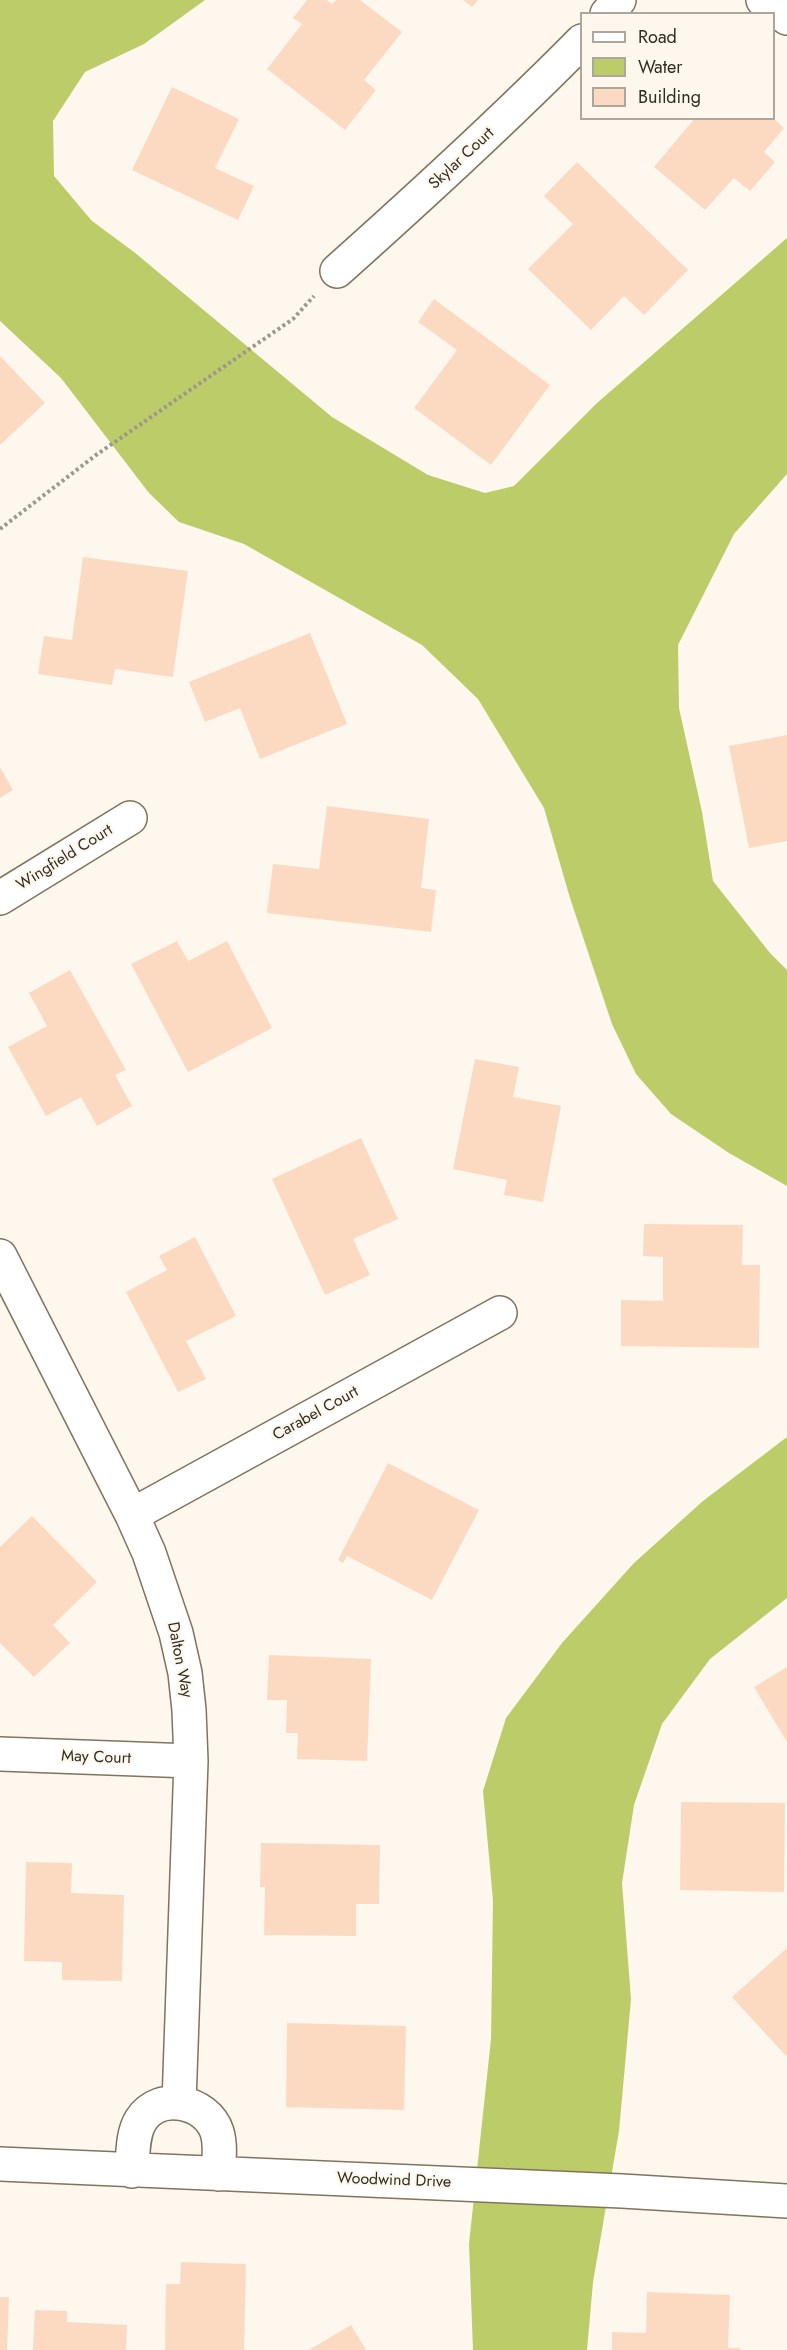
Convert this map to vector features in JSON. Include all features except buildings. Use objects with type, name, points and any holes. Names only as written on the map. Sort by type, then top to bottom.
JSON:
[{"type":"street","points":[[609,12],[619,0]]},
{"type":"street","points":[[763,0],[787,18]]},
{"type":"street","name":"Skylar Court","points":[[337,271],[457,164],[580,43]]},
{"type":"street","name":"Wingfield Court","points":[[0,898],[130,818]]},
{"type":"street","name":"Dalton Way","points":[[0,1256],[132,1515],[149,1553],[176,1633],[184,1673],[191,1761],[179,2103]]},
{"type":"street","name":"Carabel Court","points":[[132,1515],[500,1313]]},
{"type":"street","name":"May Court","points":[[0,1754],[191,1761]]},
{"type":"street","points":[[132,2171],[135,2140],[142,2118],[158,2106],[179,2103],[191,2105],[211,2121],[217,2133],[218,2174]]},
{"type":"street","name":"Woodwind Drive","points":[[0,2164],[622,2190],[787,2201]]},
{"type":"path","points":[[0,529],[96,455],[293,319]]},
{"type":"water","points":[[0,0],[205,0],[144,44],[85,72],[53,121],[54,176],[92,221],[134,252],[332,417],[428,475],[485,493],[514,486],[597,403],[787,238],[787,474],[734,534],[678,645],[679,708],[702,812],[713,881],[770,953],[787,970],[787,1186],[729,1153],[671,1114],[636,1074],[612,1024],[570,898],[544,808],[478,699],[422,645],[244,544],[179,522],[149,493],[61,378],[0,321]]},
{"type":"water","points":[[787,1437],[787,1598],[710,1659],[662,1724],[634,1805],[622,1883],[631,1999],[619,2131],[593,2282],[587,2350],[473,2350],[469,2244],[491,2039],[493,1900],[483,1791],[506,1718],[562,1643],[634,1563],[703,1501]]}]
